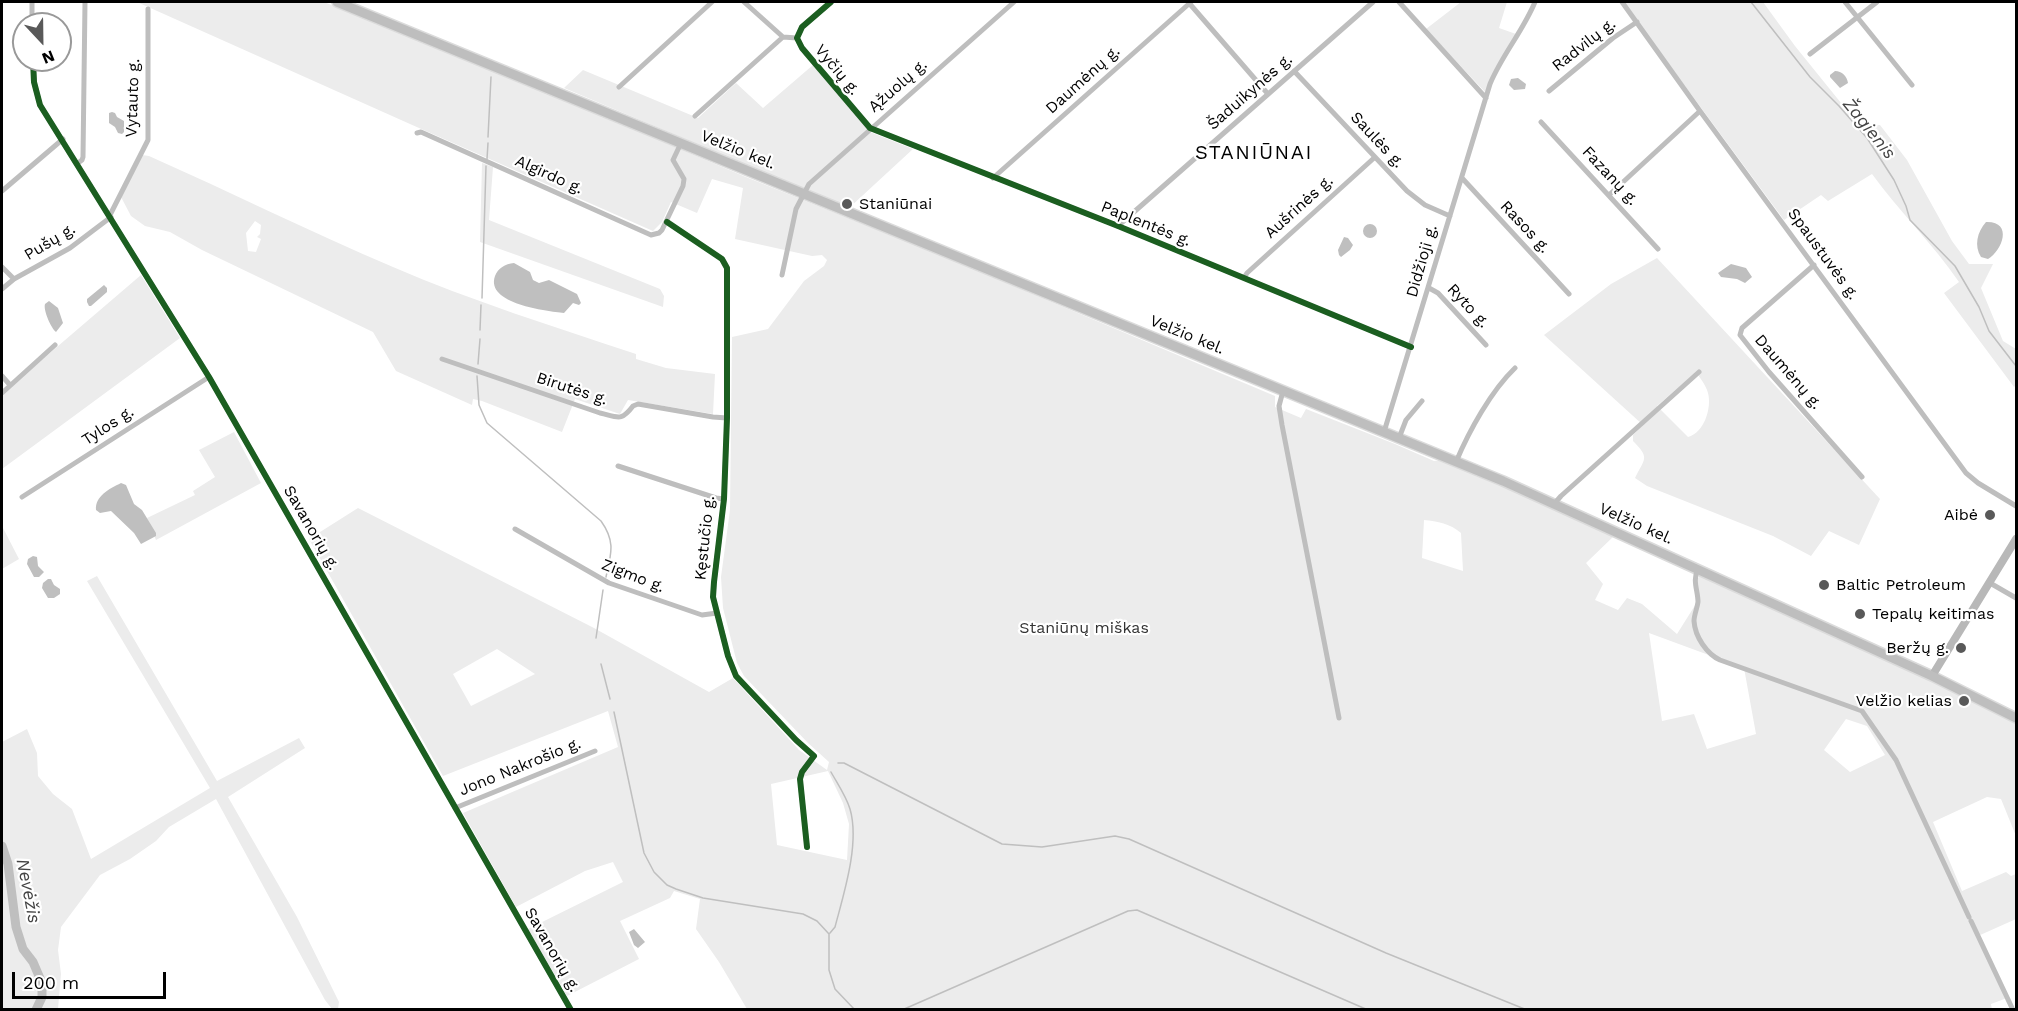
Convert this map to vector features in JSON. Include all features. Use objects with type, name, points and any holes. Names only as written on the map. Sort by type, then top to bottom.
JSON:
[{"type":"main road","name":"Velžio kel.","points":[[337,2],[1456,462],[1698,569],[1932,676],[2016,718]]},
{"type":"main road","points":[[1932,676],[2016,539]]},
{"type":"street","points":[[78,164],[83,157],[85,2]]},
{"type":"street","points":[[619,87],[712,2]]},
{"type":"street","points":[[744,2],[783,37],[797,38]]},
{"type":"street","name":"Vyčių g.","points":[[831,2],[802,27],[797,38],[802,48],[870,128]]},
{"type":"street","name":"Ąžuolų g.","points":[[782,275],[795,209],[817,175],[1014,2]]},
{"type":"street","points":[[1190,2],[1268,94]]},
{"type":"street","name":"Daumėnų g.","points":[[993,178],[1190,2]]},
{"type":"street","name":"Šaduikynės g.","points":[[1118,226],[1373,2]]},
{"type":"street","points":[[1399,2],[1486,98]]},
{"type":"street","name":"Didžioji g.","points":[[1384,432],[1486,98],[1499,64],[1528,20],[1535,2]]},
{"type":"street","name":"Spaustuvės g.","points":[[1622,2],[1966,473],[2016,506]]},
{"type":"street","points":[[1845,2],[1912,85]]},
{"type":"street","points":[[1810,54],[1877,2]]},
{"type":"street","name":"Vytauto g.","points":[[111,216],[148,140],[148,9]]},
{"type":"street","name":"Radvilų g.","points":[[1549,91],[1613,38],[1637,22]]},
{"type":"street","points":[[695,116],[783,37]]},
{"type":"street","name":"Saulės g.","points":[[1294,71],[1374,158],[1416,198],[1437,212],[1450,216]]},
{"type":"street","name":"Savanorių g.","points":[[34,72],[40,105],[209,377],[571,1010]]},
{"type":"street","points":[[1609,195],[1700,111]]},
{"type":"street","name":"Fazanų g.","points":[[1541,122],[1658,249]]},
{"type":"street","name":"Paplentės g.","points":[[870,128],[1118,226],[1411,347]]},
{"type":"street","name":"Algirdo g.","points":[[417,133],[421,132],[646,234],[659,233],[667,222]]},
{"type":"street","points":[[2,191],[63,139]]},
{"type":"street","points":[[667,222],[684,183],[673,160],[681,143]]},
{"type":"street","name":"Aušrinės g.","points":[[1244,278],[1293,230],[1374,158]]},
{"type":"street","name":"Rasos g.","points":[[1462,178],[1569,294]]},
{"type":"street","name":"Pušų g.","points":[[2,289],[14,279],[70,248],[111,216]]},
{"type":"street","name":"Kęstučio g.","points":[[667,222],[717,256],[727,268],[727,418],[724,499],[713,597],[728,656],[736,676],[814,756],[802,772],[800,779],[807,847]]},
{"type":"street","name":"Daumėnų g.","points":[[1814,265],[1743,328],[1740,335],[1769,372],[1862,477]]},
{"type":"street","points":[[2,267],[14,279]]},
{"type":"street","name":"Ryto g.","points":[[1429,288],[1438,292],[1486,345]]},
{"type":"street","points":[[2,393],[55,345]]},
{"type":"street","name":"Birutės g.","points":[[442,359],[619,418],[626,415],[633,406],[638,405],[727,418]]},
{"type":"street","points":[[1456,462],[1497,388],[1515,368]]},
{"type":"street","points":[[1554,504],[1699,372]]},
{"type":"street","points":[[2,376],[10,385]]},
{"type":"street","name":"Tylos g.","points":[[22,497],[209,377]]},
{"type":"street","points":[[1283,391],[1279,406],[1282,425],[1339,718]]},
{"type":"street","points":[[1399,438],[1406,420],[1422,400]]},
{"type":"street","points":[[618,466],[724,499]]},
{"type":"street","name":"Zigmo g.","points":[[514,529],[609,583],[702,615],[717,613]]},
{"type":"street","points":[[1698,569],[1695,580],[1698,604],[1694,621],[1698,636],[1706,650],[1720,660],[1862,711],[1896,760],[2013,1010]]},
{"type":"street","points":[[1990,583],[2016,598]]},
{"type":"street","name":"Jono Nakrošio g.","points":[[455,808],[596,751]]},
{"type":"green space","name":"Staniūnų miškas","points":[[137,2],[324,2],[952,260],[1275,396],[1275,407],[1301,418],[1306,409],[1434,461],[1450,459],[1614,536],[1586,563],[1603,584],[1595,600],[1618,610],[1627,598],[1642,604],[1677,634],[1699,599],[1696,581],[1701,574],[2016,717],[2016,836],[2001,799],[1987,797],[1933,822],[1962,891],[2006,872],[2011,876],[2016,874],[2016,919],[1978,936],[2007,998],[1991,1004],[1992,1010],[747,1009],[696,929],[700,899],[674,891],[670,898],[620,921],[639,959],[567,996],[528,929],[623,882],[613,862],[585,871],[516,907],[463,813],[618,747],[608,711],[443,776],[309,539],[358,508],[594,628],[709,692],[733,678],[799,750],[827,770],[829,762],[744,676],[737,663],[723,608],[721,577],[730,510],[732,337],[768,329],[804,281],[824,266],[827,260],[822,255],[812,256],[735,239],[743,188],[712,179],[697,213],[671,202],[662,222],[653,231]],"holes":[[[1424,520],[1453,527],[1461,533],[1463,571],[1422,558]],[[1649,633],[1744,668],[1756,734],[1707,749],[1694,714],[1662,721]],[[497,649],[535,674],[471,706],[453,674]],[[1846,719],[1867,726],[1885,755],[1850,772],[1824,750]],[[828,771],[843,803],[849,824],[847,860],[777,845],[771,784]]]},
{"type":"green space","points":[[1461,2],[1507,2],[1499,28],[1516,34],[1485,92],[1426,29]]},
{"type":"green space","points":[[1623,2],[1763,2],[1858,124],[1880,125],[1907,160],[1952,241],[1969,264],[1993,264],[1981,288],[2003,341],[2016,349],[2016,385],[2014,387],[1944,293],[1959,282],[1872,174],[1828,201],[1821,195],[1784,220]]},
{"type":"green space","points":[[813,65],[870,132],[913,149],[849,208],[564,88],[583,70],[698,118],[736,83],[763,108]]},
{"type":"green space","points":[[142,155],[149,156],[362,254],[453,291],[636,354],[636,359],[666,368],[715,374],[713,414],[628,400],[620,414],[575,399],[562,432],[482,401],[473,399],[472,405],[396,371],[373,332],[202,250],[170,232],[145,226],[131,216],[121,197]],"holes":[[[255,221],[261,225],[260,234],[257,237],[261,239],[256,252],[248,251],[246,233]]]},
{"type":"green space","points":[[482,163],[493,167],[489,220],[660,289],[664,296],[663,307],[480,242]]},
{"type":"green space","points":[[1657,258],[1880,499],[1859,545],[1829,531],[1811,556],[1773,536],[1647,486],[1635,478],[1644,455],[1633,441],[1633,435],[1643,425],[1544,335],[1611,284]],"holes":[[[1696,372],[1707,390],[1709,406],[1706,419],[1698,431],[1688,437],[1657,406]]]},
{"type":"green space","points":[[141,275],[180,338],[2,469],[2,394]]},
{"type":"green space","points":[[234,432],[261,483],[156,540],[147,518],[195,495],[193,491],[215,477],[199,450]]},
{"type":"green space","points":[[2,526],[19,559],[2,569]]},
{"type":"green space","points":[[97,576],[217,781],[299,738],[305,748],[228,797],[297,917],[339,1002],[338,1009],[332,1009],[325,1000],[216,799],[169,827],[156,841],[130,859],[100,875],[61,927],[58,950],[61,974],[58,1009],[2,1010],[2,742],[27,729],[37,753],[38,776],[53,794],[72,809],[91,859],[210,788],[87,581]]},
{"type":"shaded area","points":[[1835,71],[1842,73],[1848,83],[1840,88],[1830,77]]},
{"type":"shaded area","points":[[1518,78],[1526,84],[1525,89],[1514,90],[1509,85],[1511,79]]},
{"type":"shaded area","points":[[112,112],[124,121],[122,134],[118,133],[109,123],[109,113]]},
{"type":"shaded area","points":[[1986,222],[2000,226],[2003,237],[1998,249],[1988,259],[1981,257],[1977,244]]},
{"type":"shaded area","points":[[1367,224],[1373,224],[1377,231],[1373,238],[1367,238],[1363,234],[1363,228]]},
{"type":"shaded area","points":[[1344,237],[1348,238],[1353,245],[1341,257],[1338,250]]},
{"type":"shaded area","points":[[514,263],[530,272],[533,280],[539,283],[549,280],[577,294],[581,303],[579,305],[573,303],[564,313],[532,308],[508,299],[494,286],[495,276],[502,267]]},
{"type":"shaded area","points":[[1731,264],[1746,268],[1752,277],[1745,283],[1737,279],[1721,277],[1718,273]]},
{"type":"shaded area","points":[[104,285],[107,292],[89,306],[87,299]]},
{"type":"shaded area","points":[[49,301],[58,308],[63,323],[56,332],[45,310],[45,304]]},
{"type":"shaded area","points":[[121,483],[126,485],[134,504],[142,510],[156,533],[156,536],[141,544],[134,533],[111,511],[100,513],[96,510],[100,497]]},
{"type":"shaded area","points":[[33,556],[37,557],[38,566],[44,572],[39,577],[34,577],[27,564],[28,559]]},
{"type":"shaded area","points":[[51,579],[60,589],[60,594],[54,598],[48,598],[42,588],[43,583]]},
{"type":"shaded area","points":[[634,929],[645,942],[638,948],[634,945],[629,932]]},
{"type":"waterway","name":"Žagienis","points":[[1751,2],[1810,77],[1867,138],[1894,180],[1910,220],[1955,266],[1979,307],[1989,331],[2016,366]]},
{"type":"waterway","points":[[488,137],[491,77]]},
{"type":"waterway","points":[[487,159],[488,143]]},
{"type":"waterway","points":[[482,298],[486,166]]},
{"type":"waterway","points":[[480,330],[481,305]]},
{"type":"waterway","points":[[478,364],[480,339]]},
{"type":"waterway","points":[[477,376],[479,405],[487,423],[601,521],[606,528],[611,548],[606,577]]},
{"type":"waterway","points":[[596,638],[603,590]]},
{"type":"waterway","points":[[601,664],[610,699]]},
{"type":"waterway","points":[[614,712],[644,853],[654,872],[667,885],[703,898],[803,914],[817,921],[829,934],[829,970],[835,989],[855,1010]]},
{"type":"waterway","points":[[838,763],[844,763],[1002,844],[1042,847],[1115,836],[1129,839],[1386,953],[1527,1010]]},
{"type":"waterway","points":[[830,933],[835,927],[846,884],[853,837],[850,809],[831,772]]},
{"type":"waterway","name":"Nevėžis","points":[[2,846],[8,864],[16,927],[23,949],[33,962],[42,983],[42,997],[36,1010]]},
{"type":"waterway","points":[[902,1010],[1128,911],[1137,910],[1368,1010]]},
{"type":"cycle path","points":[[831,2],[802,27],[797,38],[802,48],[870,128],[1118,226],[1411,347]]},
{"type":"cycle path","points":[[34,72],[40,105],[209,377],[571,1010]]},
{"type":"cycle path","points":[[667,222],[722,259],[727,268],[727,418],[724,499],[713,597],[728,656],[736,676],[814,756],[802,772],[800,779],[807,847]]},
{"type":"place","name":"Staniūnai","points":[[847,204]]},
{"type":"place","name":"Aibė","points":[[1990,515]]},
{"type":"place","name":"Baltic Petroleum","points":[[1824,585]]},
{"type":"place","name":"Tepalų keitimas","points":[[1860,614]]},
{"type":"place","name":"Beržų g.","points":[[1961,648]]},
{"type":"place","name":"Velžio kelias","points":[[1964,701]]},
{"type":"district","name":"STANIŪNAI","points":[[1254,153]]}]
